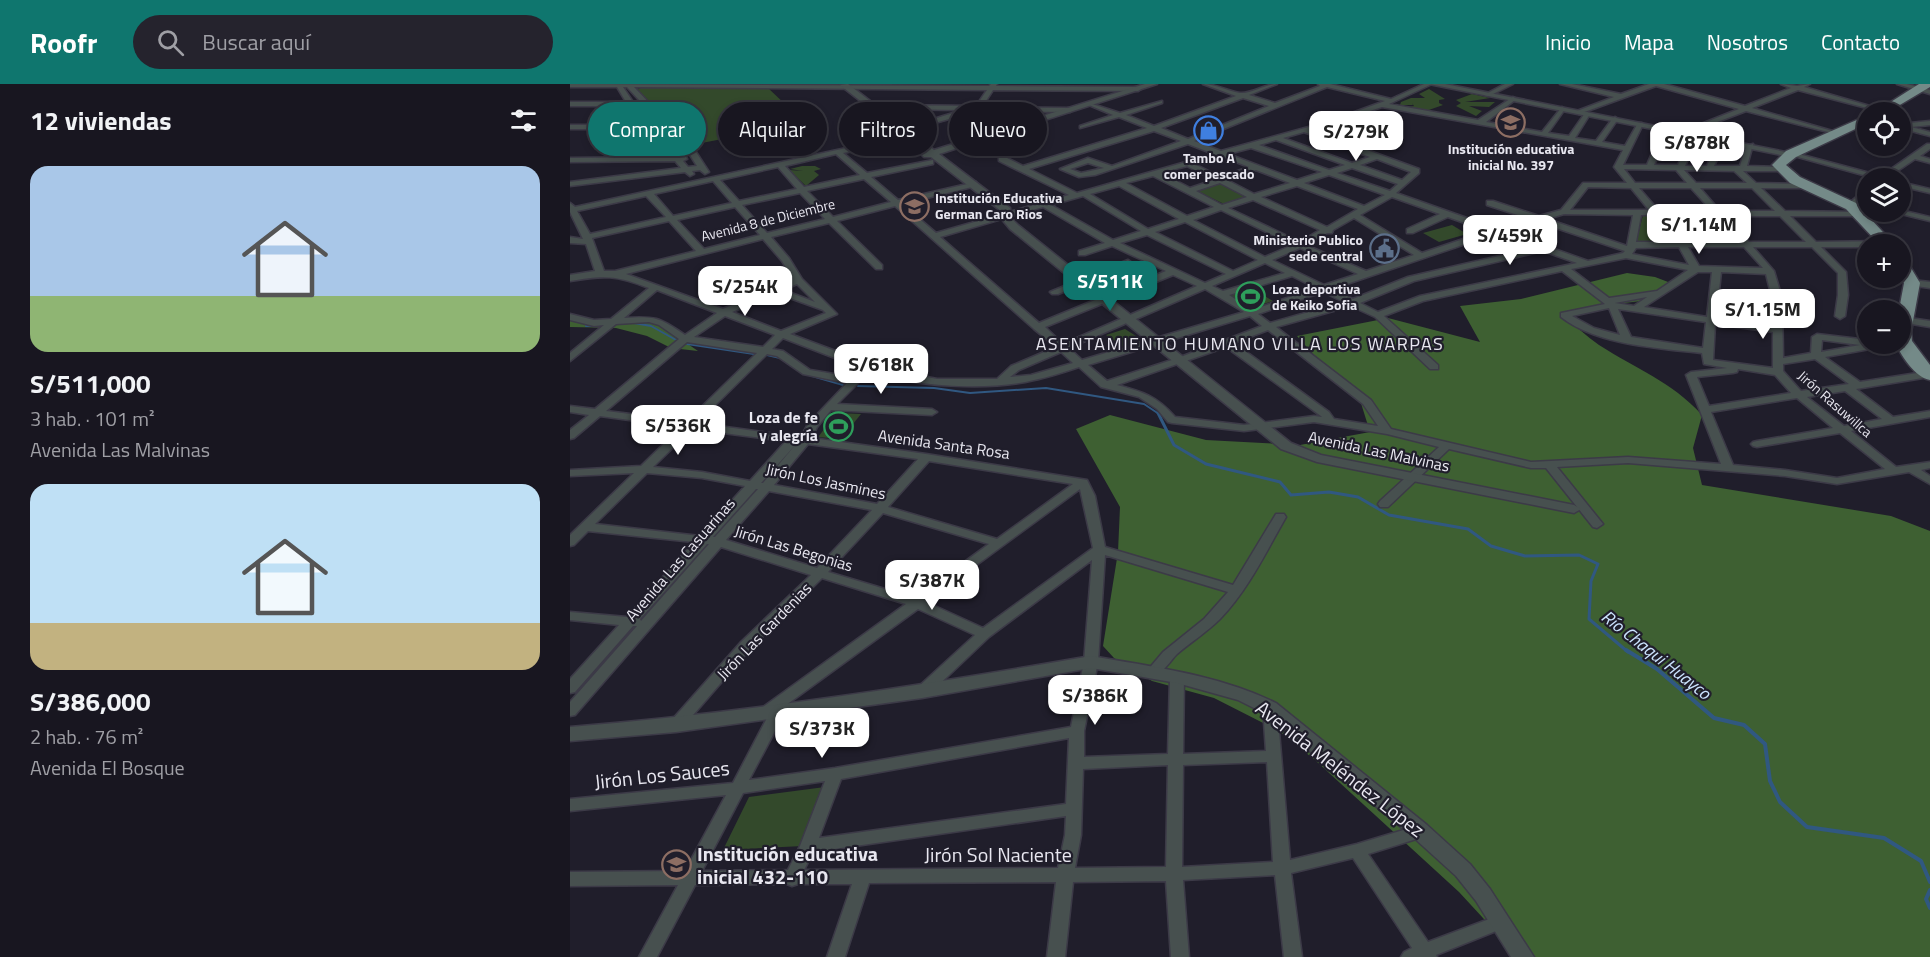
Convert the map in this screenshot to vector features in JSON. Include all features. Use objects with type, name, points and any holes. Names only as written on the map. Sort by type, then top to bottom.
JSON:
[{"type":"highway","points":[[1900,102],[1925,88]]},
{"type":"highway","points":[[1857,123],[1791,154],[1779,165],[1780,169],[1807,186],[1857,206]]},
{"type":"highway","points":[[1870,222],[1879,234]]},
{"type":"highway","points":[[1908,300],[1912,283]]},
{"type":"highway","points":[[1910,354],[1915,362],[1930,375]]},
{"type":"street","points":[[776,84],[832,86]]},
{"type":"street","points":[[1211,84],[1273,105]]},
{"type":"street","points":[[1022,169],[1155,128],[1274,84]]},
{"type":"street","points":[[933,236],[1045,206],[1305,130],[1382,105],[1431,84],[1791,154],[1857,171]]},
{"type":"street","points":[[1487,94],[1510,84]]},
{"type":"street","points":[[1563,84],[1620,96]]},
{"type":"street","points":[[1570,140],[1583,113],[1620,96],[1656,84],[1834,133]]},
{"type":"street","points":[[1784,84],[1857,105]]},
{"type":"street","points":[[1683,132],[1807,84]]},
{"type":"street","points":[[1900,84],[1925,88]]},
{"type":"street","points":[[570,85],[1140,86]]},
{"type":"street","points":[[618,85],[630,102]]},
{"type":"street","points":[[628,85],[644,102]]},
{"type":"street","points":[[845,86],[992,85]]},
{"type":"street","points":[[982,102],[992,85]]},
{"type":"street","points":[[1111,168],[1088,160],[1064,169],[1078,175],[1111,168],[1192,141],[1324,85],[1392,101]]},
{"type":"street","name":"Avenida Las Malvinas","points":[[832,86],[852,102]]},
{"type":"street","name":"Avenida Las Malvinas","points":[[845,86],[867,102]]},
{"type":"street","points":[[1047,110],[1066,110],[1091,104],[1140,86]]},
{"type":"street","points":[[937,152],[1140,86]]},
{"type":"street","points":[[626,96],[637,94]]},
{"type":"street","points":[[1479,123],[1513,99]]},
{"type":"street","points":[[1082,127],[1160,102]]},
{"type":"street","points":[[570,104],[588,104]]},
{"type":"street","points":[[1091,104],[1365,209]]},
{"type":"street","points":[[1382,105],[1627,149]]},
{"type":"street","points":[[1543,135],[1562,109]]},
{"type":"street","points":[[1597,145],[1615,119]]},
{"type":"street","points":[[1911,125],[1930,123]]},
{"type":"street","points":[[1618,167],[1640,124]]},
{"type":"street","points":[[570,127],[588,127]]},
{"type":"street","points":[[1650,167],[1666,129]]},
{"type":"street","points":[[1911,129],[1930,134]]},
{"type":"street","points":[[1001,380],[1015,368],[1130,320],[1329,231],[1390,195],[1416,171],[1305,130]]},
{"type":"street","points":[[1679,168],[1695,135]]},
{"type":"street","points":[[1276,138],[1403,183]]},
{"type":"street","points":[[1710,167],[1722,140]]},
{"type":"street","points":[[1251,145],[1326,174],[1586,263]]},
{"type":"street","points":[[1739,167],[1750,146]]},
{"type":"street","points":[[1897,168],[1930,146]]},
{"type":"street","points":[[600,273],[588,239],[571,208],[649,194],[838,152],[1105,385],[1143,395],[1161,407],[1172,420],[1244,428],[1291,420],[1330,421],[1387,431],[1518,464],[1628,459],[1837,481],[1930,465]]},
{"type":"street","points":[[570,155],[694,156],[702,168],[786,260],[798,280],[826,310]]},
{"type":"street","points":[[570,240],[588,239],[670,218],[863,175],[924,156]]},
{"type":"street","name":"Avenida Las Malvinas","points":[[928,156],[970,187],[995,214],[1005,217],[1014,227],[1286,446],[1317,458],[1574,509]]},
{"type":"street","points":[[570,160],[607,157]]},
{"type":"street","points":[[677,157],[698,183]]},
{"type":"street","points":[[1082,253],[1377,157]]},
{"type":"street","points":[[1914,157],[1930,161]]},
{"type":"street","points":[[1002,159],[1081,195],[1148,232],[1233,274]]},
{"type":"street","points":[[1187,163],[1253,197],[1329,231]]},
{"type":"street","points":[[780,165],[799,189],[834,220],[879,267]]},
{"type":"street","points":[[1189,191],[1257,167]]},
{"type":"street","points":[[1618,167],[1780,169]]},
{"type":"street","points":[[1618,167],[1682,245],[1696,269]]},
{"type":"street","points":[[1739,167],[1755,186],[1842,272],[1843,295],[1840,316]]},
{"type":"street","points":[[570,184],[702,168]]},
{"type":"street","points":[[1679,168],[1770,271],[1778,298],[1776,330],[1778,367]]},
{"type":"street","points":[[1154,173],[1300,245],[1365,274]]},
{"type":"street","points":[[1120,183],[1186,219],[1378,315],[1434,367]]},
{"type":"street","points":[[1564,212],[1587,185],[1807,186]]},
{"type":"street","name":"Avenida 8 de Diciembre","points":[[629,277],[834,220],[970,187]]},
{"type":"street","points":[[1911,187],[1930,191]]},
{"type":"street","points":[[649,194],[701,251]]},
{"type":"street","points":[[1490,203],[1629,250],[1696,269],[1770,271]]},
{"type":"street","points":[[1045,206],[1112,243],[1222,294],[1251,313],[1367,402],[1387,431]]},
{"type":"street","points":[[615,274],[629,277],[886,373],[937,382],[969,384],[1032,378],[1251,313],[1495,231],[1564,212],[1785,214],[1857,207]]},
{"type":"street","points":[[1629,250],[1637,213]]},
{"type":"street","points":[[1354,215],[1401,241],[1421,256]]},
{"type":"street","points":[[1410,231],[1446,215]]},
{"type":"street","points":[[1911,215],[1930,219]]},
{"type":"street","name":"Avenida 8 de Diciembre","points":[[570,278],[600,273],[615,274],[701,251],[766,238]]},
{"type":"street","points":[[1378,315],[1420,299],[1564,269],[1629,250],[1682,245],[1857,244]]},
{"type":"street","points":[[1105,385],[1182,360],[1270,326],[1354,302],[1411,279],[1543,248]]},
{"type":"street","points":[[1055,291],[1128,263]]},
{"type":"street","points":[[1397,264],[1411,279]]},
{"type":"street","points":[[1564,269],[1609,303],[1626,332],[1627,339]]},
{"type":"street","points":[[1635,309],[1696,269]]},
{"type":"street","points":[[1037,327],[1173,271]]},
{"type":"street","points":[[1717,271],[1707,351],[1708,362],[1749,369]]},
{"type":"street","points":[[1222,294],[1294,273]]},
{"type":"street","points":[[570,436],[685,339],[724,312],[798,280]]},
{"type":"street","points":[[1912,283],[1930,285]]},
{"type":"street","points":[[570,358],[654,288]]},
{"type":"street","points":[[570,542],[782,334],[832,314],[773,289]]},
{"type":"street","points":[[1661,292],[1564,315],[1579,324],[1627,339],[1707,351]]},
{"type":"street","points":[[1609,303],[1776,330]]},
{"type":"street","points":[[570,317],[594,323],[650,319],[662,322],[685,339],[766,350],[792,359],[807,372],[855,381]]},
{"type":"street","points":[[1911,321],[1930,324]]},
{"type":"street","points":[[1816,355],[1817,337],[1857,342]]},
{"type":"street","points":[[1227,343],[1280,379],[1325,414],[1330,421]]},
{"type":"street","points":[[1728,468],[1691,375],[1778,367],[1816,355],[1857,347]]},
{"type":"street","points":[[1816,355],[1891,421]]},
{"type":"street","name":"Avenida Las Casuarinas","points":[[570,711],[828,407],[868,367]]},
{"type":"street","name":"Jirón Rasuwillca","points":[[1778,367],[1799,395],[1895,472]]},
{"type":"street","points":[[1704,410],[1930,375]]},
{"type":"street","points":[[828,407],[932,412]]},
{"type":"street","name":"Avenida Santa Rosa","points":[[570,410],[926,457],[1086,489]]},
{"type":"street","points":[[1756,444],[1930,414]]},
{"type":"street","points":[[1384,504],[1445,447]]},
{"type":"street","name":"Jirón Las Gardenias","points":[[676,725],[746,645],[818,575],[926,457]]},
{"type":"street","points":[[1549,464],[1597,524]]},
{"type":"street","name":"Jirón Los Jasmines","points":[[570,473],[643,468],[761,485],[879,508],[999,543]]},
{"type":"street","points":[[1912,469],[1930,481]]},
{"type":"street","name":"Avenida Las Casuarinas","points":[[570,688],[702,540],[761,485]]},
{"type":"street","points":[[648,957],[738,788],[771,713],[999,543],[1086,489],[1099,549],[1091,662],[1077,731],[1078,763],[1073,809],[1073,835],[1065,876],[1056,957]]},
{"type":"street","points":[[1154,671],[1163,657],[1217,613],[1235,590],[1280,517]]},
{"type":"street","name":"Jirón Las Begonias","points":[[585,527],[716,541],[818,575],[916,603],[984,634]]},
{"type":"street","points":[[1099,549],[1235,590]]},
{"type":"street","points":[[922,692],[984,634],[1099,549]]},
{"type":"street","points":[[570,616],[645,623]]},
{"type":"street","name":"Avenida Meléndez López","points":[[570,734],[676,725],[771,713],[922,692],[1091,662],[1154,671],[1244,695],[1270,708],[1420,831],[1463,870],[1483,895],[1523,957]]},
{"type":"street","points":[[1177,677],[1174,874],[1180,957]]},
{"type":"street","points":[[1270,708],[1282,868],[1293,957]]},
{"type":"street","name":"Jirón Los Sauces","points":[[570,805],[738,788],[835,774],[1077,731]]},
{"type":"street","points":[[1078,763],[1274,756]]},
{"type":"street","points":[[792,879],[808,846],[835,774]]},
{"type":"street","points":[[808,846],[1073,809]]},
{"type":"street","name":"Jirón Sol Naciente","points":[[570,879],[1065,876],[1174,874],[1282,868],[1357,851],[1420,831]]},
{"type":"street","points":[[1357,851],[1421,955],[1500,922]]},
{"type":"street","points":[[836,957],[863,877]]},
{"type":"green space","points":[[641,88],[768,88],[783,102],[718,102],[718,140],[706,142],[706,102],[647,102],[636,90]]},
{"type":"green space","points":[[1429,89],[1445,99],[1439,100],[1439,103],[1443,105],[1426,111],[1407,107],[1414,106],[1412,103],[1413,105],[1400,105],[1401,102],[1411,98],[1425,98],[1419,94]]},
{"type":"green space","points":[[1472,94],[1490,98],[1465,102],[1495,102],[1489,107],[1469,106],[1482,111],[1476,116],[1456,106],[1461,103],[1456,100]]},
{"type":"green space","points":[[815,166],[821,169],[814,171],[819,175],[806,186],[789,170],[803,171],[790,169]]},
{"type":"green space","points":[[1221,183],[1248,197],[1226,205],[1195,190]]},
{"type":"green space","points":[[1643,215],[1656,217],[1676,242],[1636,243]]},
{"type":"green space","points":[[1452,225],[1467,234],[1439,242],[1423,233]]},
{"type":"green space","points":[[1627,273],[1655,277],[1676,285],[1658,299],[1599,306],[1563,316],[1599,345],[1678,393],[1702,415],[1693,448],[1702,485],[1891,516],[1930,531],[1930,957],[1519,957],[1459,892],[1316,761],[1279,731],[1214,698],[1152,681],[1114,658],[1103,646],[1118,552],[1120,507],[1076,429],[1110,415],[1206,440],[1300,445],[1370,432],[1360,400],[1326,369],[1297,336],[1388,318],[1480,342],[1460,306],[1521,299]]},
{"type":"green space","name":"Loza deportiva de Keiko Sofia","points":[[1250,287],[1273,301],[1251,308],[1228,294]]},
{"type":"green space","points":[[570,318],[585,321],[653,320],[698,351],[671,348],[647,336],[616,328],[570,327]]},
{"type":"green space","points":[[1125,329],[1144,341],[1124,348],[1106,335]]},
{"type":"green space","name":"Loza de fe y alegría","points":[[837,413],[861,414],[841,439],[818,437]]},
{"type":"green space","points":[[825,787],[803,846],[723,850],[749,797]]},
{"type":"waterway","name":"Río Chaqui Huayco","points":[[634,323],[651,326],[676,340]]},
{"type":"waterway","name":"Río Chaqui Huayco","points":[[586,326],[606,325]]},
{"type":"waterway","name":"Río Chaqui Huayco","points":[[687,344],[754,354]]},
{"type":"waterway","name":"Río Chaqui Huayco","points":[[767,355],[780,358]]},
{"type":"waterway","name":"Río Chaqui Huayco","points":[[802,373],[843,385]]},
{"type":"waterway","name":"Río Chaqui Huayco","points":[[858,386],[934,388],[970,393],[1046,388],[1144,404],[1158,414]]},
{"type":"waterway","name":"Río Chaqui Huayco","points":[[1158,414],[1174,445],[1206,464],[1280,482],[1291,495],[1329,492],[1358,497],[1389,515],[1468,529],[1491,546],[1525,556],[1579,555],[1598,564],[1591,581],[1589,619],[1628,652]]},
{"type":"waterway","name":"Río Chaqui Huayco","points":[[1626,650],[1657,669],[1714,718],[1744,725],[1765,744],[1770,781],[1780,802],[1807,827],[1884,838],[1921,861],[1930,882]]},
{"type":"waterway","name":"Río Chaqui Huayco","points":[[1930,890],[1926,899],[1930,908]]},
{"type":"place","name":"Institución educativa inicial No. 397","points":[[1511,122]]},
{"type":"place","name":"Tambo A comer pescado","points":[[1209,131]]},
{"type":"place","name":"Institución Educativa German Caro Rios","points":[[914,206]]},
{"type":"place","name":"Ministerio Publico sede central","points":[[1384,248]]},
{"type":"place","name":"Loza deportiva de Keiko Sofia","points":[[1251,297]]},
{"type":"place","name":"Loza de fe y alegría","points":[[839,426]]},
{"type":"place","name":"Institución educativa inicial 432-110","points":[[676,865]]},
{"type":"district","name":"ASENTAMIENTO HUMANO VILLA LOS WARPAS","points":[[1240,344]]}]
